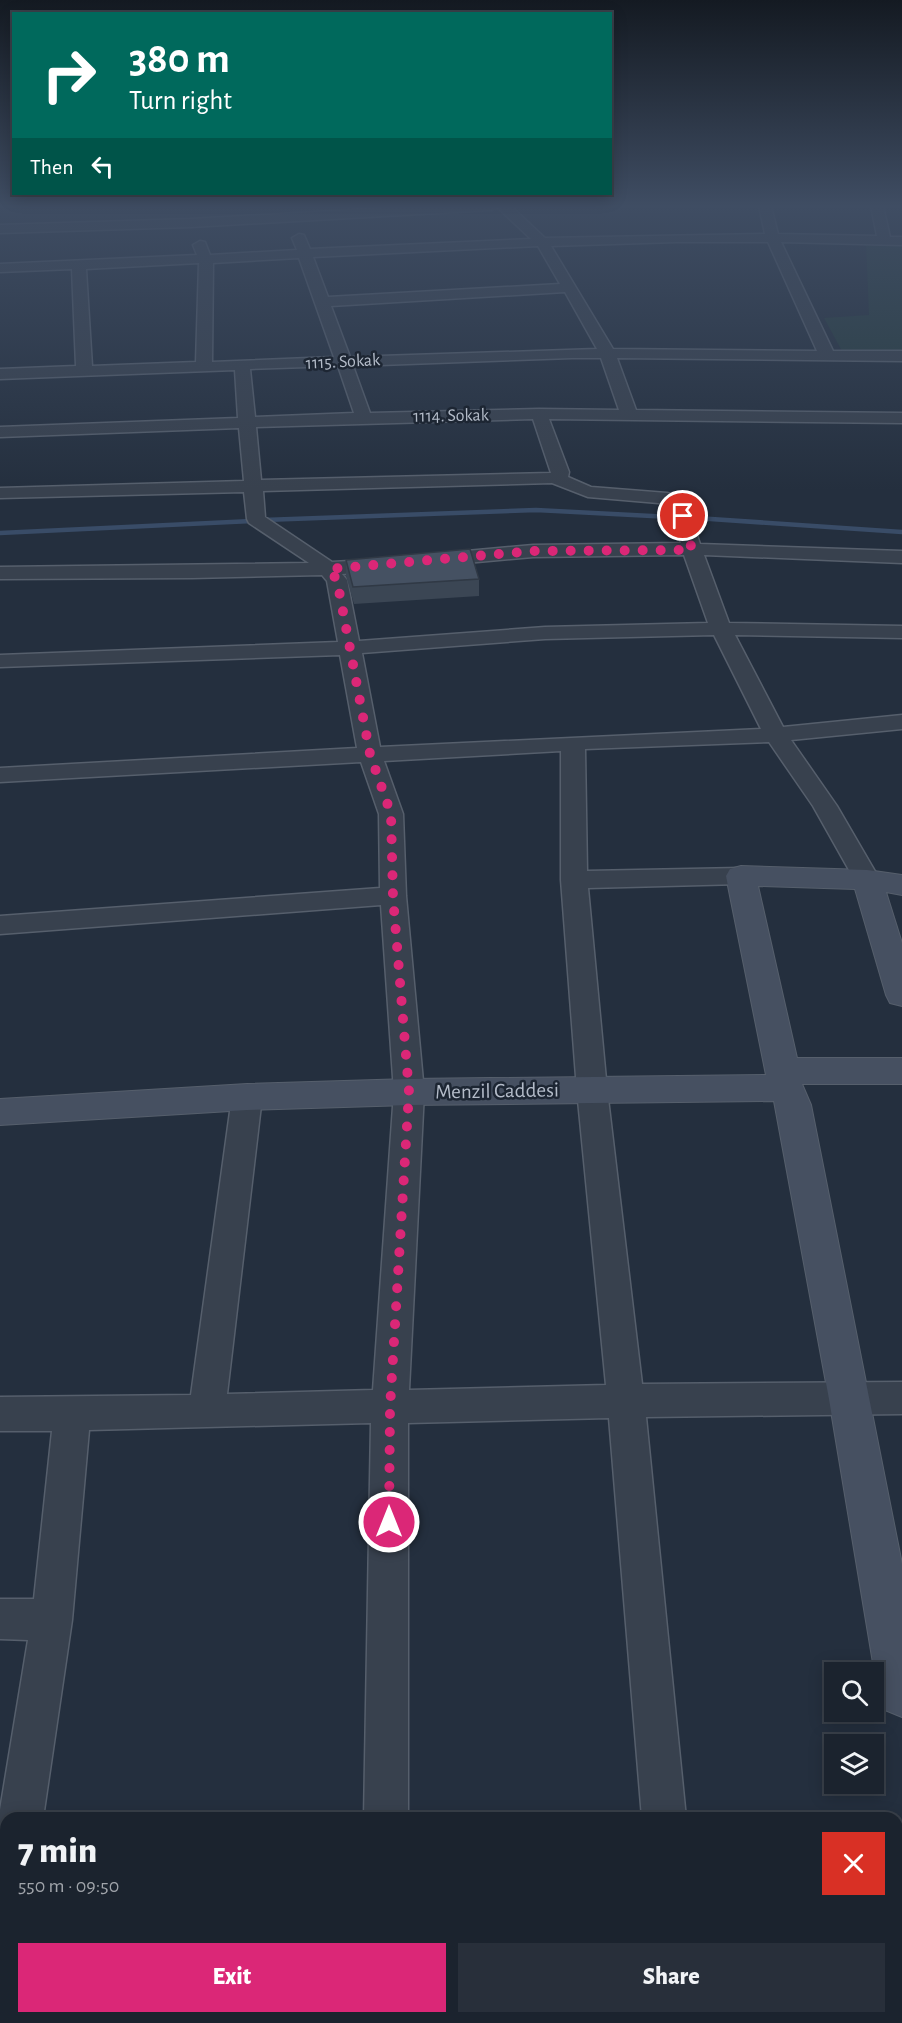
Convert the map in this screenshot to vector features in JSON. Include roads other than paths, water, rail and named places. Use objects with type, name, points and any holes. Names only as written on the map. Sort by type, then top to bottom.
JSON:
[{"type":"street","points":[[81,300],[84,371]]},
{"type":"street","points":[[204,367],[205,300]]},
{"type":"street","points":[[350,300],[322,302],[364,418]]},
{"type":"street","points":[[576,300],[607,352],[629,414]]},
{"type":"street","points":[[802,300],[827,355]]},
{"type":"street","name":"1115. Sokak","points":[[0,374],[607,352],[902,356]]},
{"type":"street","points":[[242,366],[256,519],[329,569],[337,580],[348,648],[370,754],[391,814],[393,897],[409,1092],[390,1408],[386,1812]]},
{"type":"street","points":[[539,414],[560,472],[560,475],[555,478]]},
{"type":"street","name":"1114. Sokak","points":[[0,432],[364,418],[539,414],[902,418]]},
{"type":"street","points":[[0,493],[555,478],[588,492],[667,498],[678,501],[692,550],[721,629],[776,735],[825,806],[867,880],[902,994]]},
{"type":"street","points":[[0,573],[171,573],[329,569],[533,551],[692,550],[902,557]]},
{"type":"street","points":[[0,661],[348,648],[545,633],[721,629],[902,632]]},
{"type":"street","points":[[0,775],[573,743],[776,735],[902,722]]},
{"type":"street","points":[[573,743],[574,880],[592,1090],[626,1401],[663,1812]]},
{"type":"street","points":[[574,880],[741,876],[867,880],[902,885]]},
{"type":"street","points":[[741,876],[784,1079],[793,1105],[850,1399],[902,1693]]},
{"type":"street","points":[[0,925],[393,897]]},
{"type":"street","name":"Menzil Caddesi","points":[[0,1112],[247,1097],[592,1090],[902,1071]]},
{"type":"street","points":[[207,1410],[247,1097]]},
{"type":"street","points":[[0,1414],[390,1408],[626,1401],[902,1398]]},
{"type":"street","points":[[22,1812],[52,1620],[72,1414]]},
{"type":"street","points":[[0,1619],[52,1620]]},
{"type":"waterway","points":[[264,520],[536,510],[671,517]]},
{"type":"waterway","points":[[696,518],[902,532]]},
{"type":"waterway","points":[[0,533],[252,521]]}]
